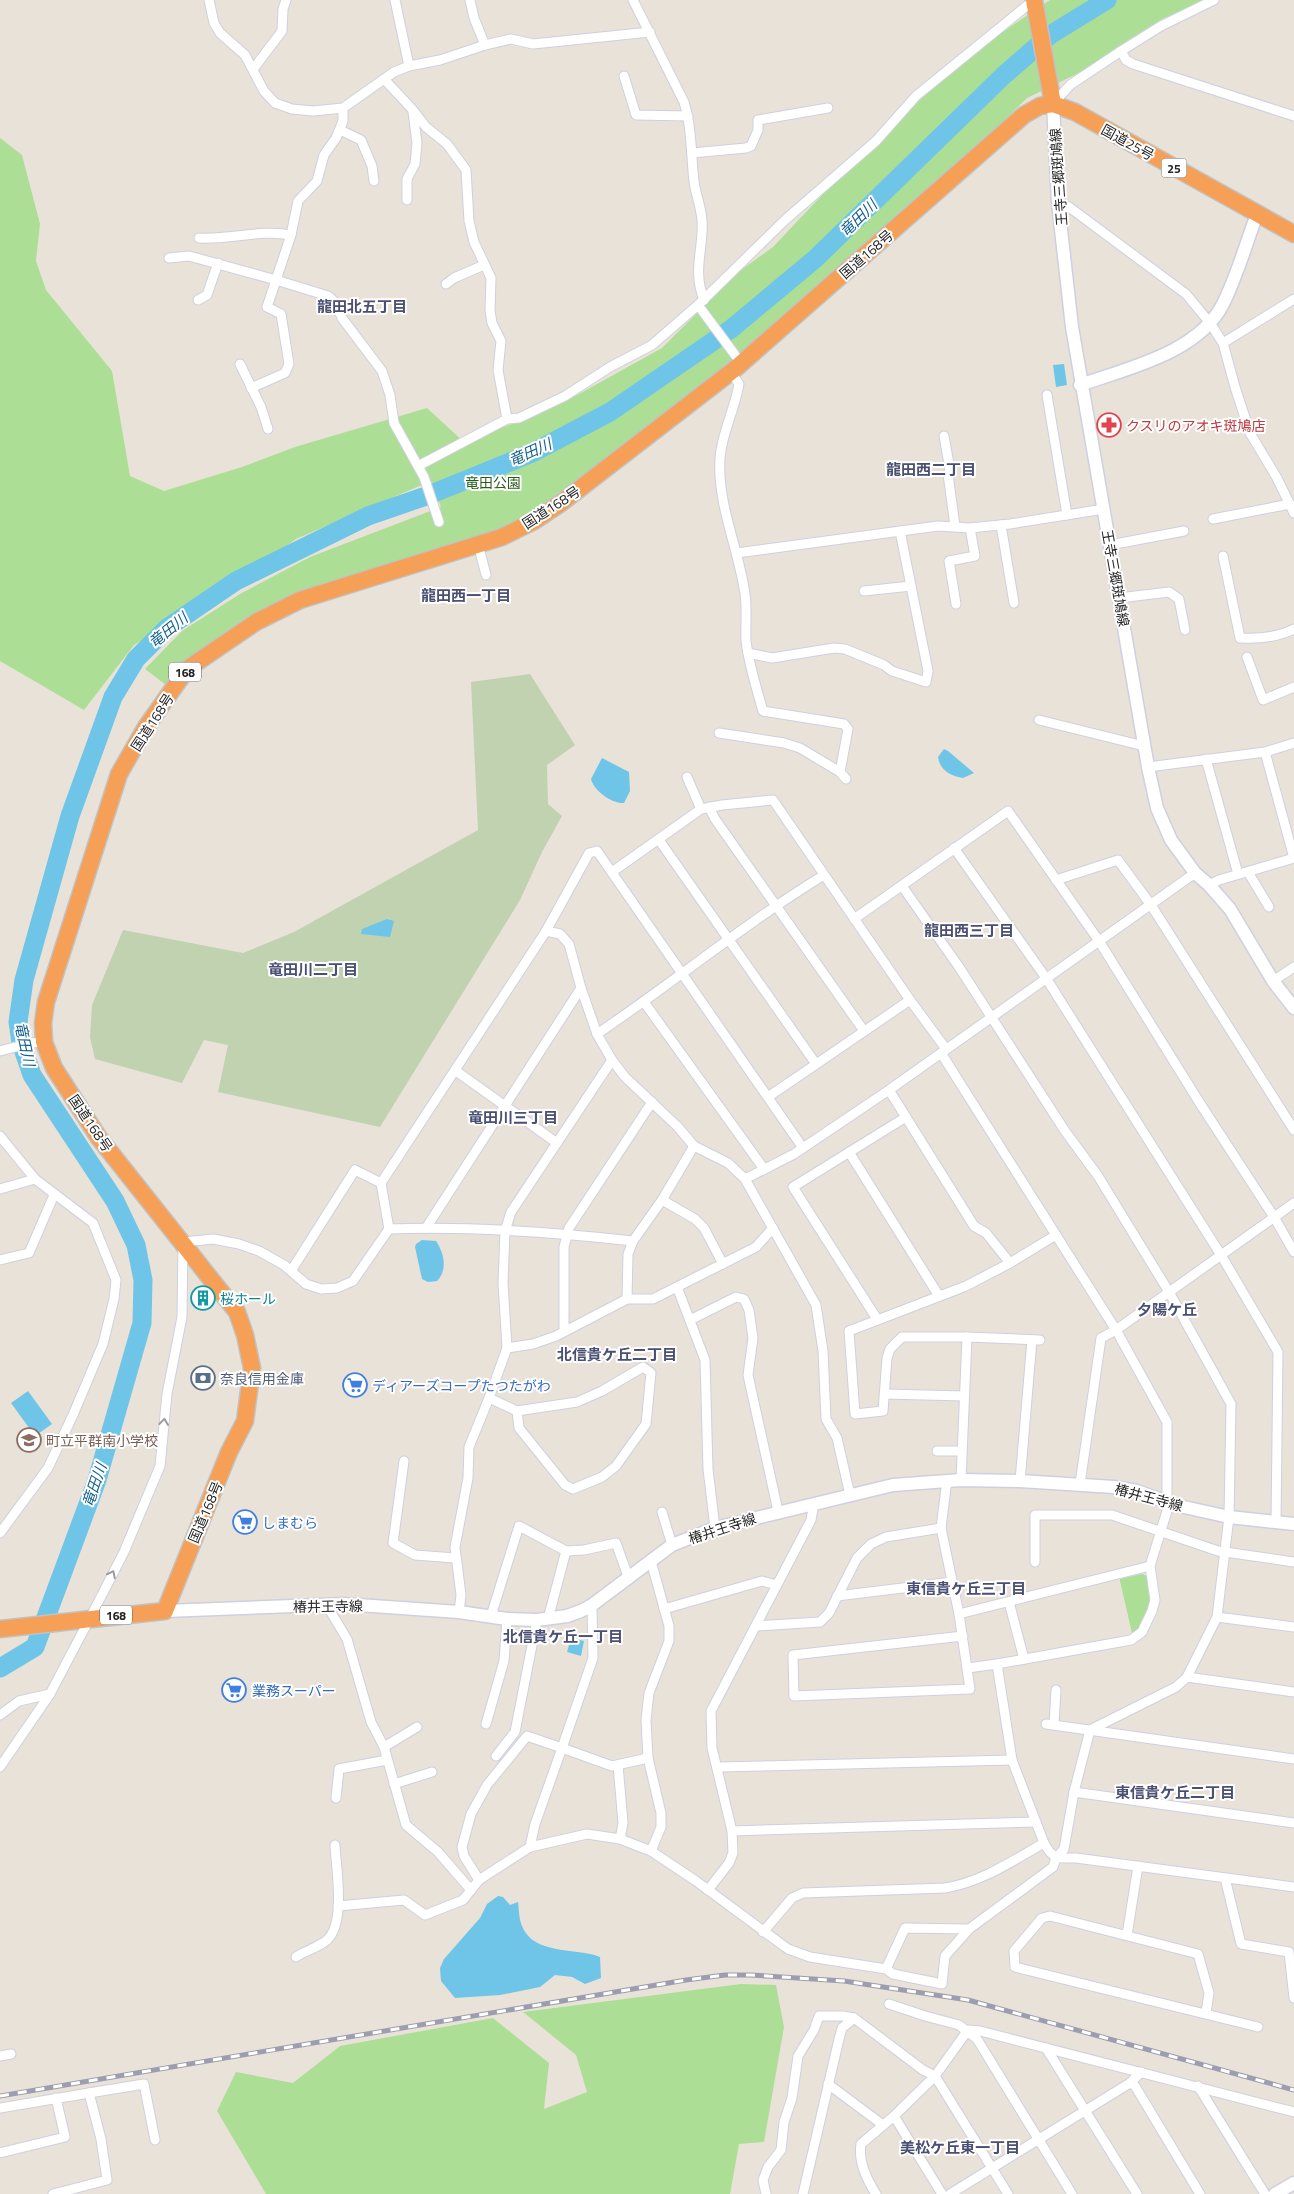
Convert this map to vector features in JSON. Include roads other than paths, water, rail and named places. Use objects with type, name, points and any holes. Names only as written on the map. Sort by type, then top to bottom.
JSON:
[{"type":"highway","points":[[1035,8],[1053,104]]},
{"type":"highway","name":"国道25号","points":[[1053,104],[1074,112],[1294,234]]},
{"type":"highway","name":"国道168号","points":[[165,1610],[230,1452],[245,1422],[252,1368],[246,1335],[237,1312],[99,1138],[38,1042],[46,1002],[120,774],[146,727],[187,669],[256,622],[300,600],[502,537],[534,521],[561,503],[737,365],[1024,115],[1040,106],[1053,104]]},
{"type":"highway","name":"168","points":[[0,1629],[165,1610]]},
{"type":"main road","name":"王寺三郷斑鳩線","points":[[1053,104],[1058,202],[1080,386],[1104,510],[1144,746],[1157,808],[1171,840],[1195,873],[1209,885],[1230,909],[1273,981],[1294,1008]]},
{"type":"main road","points":[[1080,386],[1177,349],[1198,335],[1223,305],[1257,214]]},
{"type":"main road","name":"椿井王寺線","points":[[165,1610],[276,1608],[326,1604],[459,1612],[507,1619],[542,1619],[567,1616],[581,1611],[592,1604],[672,1545],[715,1528],[778,1511],[893,1485],[947,1480],[1080,1484],[1129,1490],[1168,1502],[1230,1517],[1294,1524]]},
{"type":"main road","points":[[1275,2194],[1294,2182]]},
{"type":"street","points":[[209,0],[214,24],[220,34],[245,55],[254,68],[264,91],[275,103],[313,111],[343,108],[394,72],[409,66],[440,60],[484,45],[512,40],[533,44],[650,32]]},
{"type":"street","points":[[254,68],[282,31],[283,9],[286,0]]},
{"type":"street","points":[[395,0],[409,66]]},
{"type":"street","points":[[470,0],[474,18],[484,45]]},
{"type":"street","points":[[1053,104],[1070,85],[1121,51],[1161,26],[1214,0]]},
{"type":"street","points":[[637,1],[684,102],[688,116],[694,183],[702,220],[697,268],[701,302],[707,319],[737,365],[739,384],[721,442],[720,460],[722,494],[730,534],[737,553],[745,589],[750,669],[764,711],[844,724],[848,729],[843,776],[800,748],[784,743],[719,733]]},
{"type":"street","points":[[418,466],[507,419],[518,418],[565,396],[610,367],[652,345],[701,302],[785,220],[876,141],[916,96],[1035,8]]},
{"type":"street","points":[[1121,51],[1126,60],[1133,64],[1294,116]]},
{"type":"street","points":[[624,76],[636,115],[688,116]]},
{"type":"street","points":[[384,79],[426,127],[447,144],[466,170],[469,221],[492,284],[490,311],[492,322],[502,341],[498,370],[507,419]]},
{"type":"street","points":[[251,388],[285,373],[289,364],[281,314],[267,307],[291,235],[298,201],[317,181],[324,155],[340,130],[343,121],[343,108]]},
{"type":"street","points":[[692,153],[746,148],[751,146],[758,130],[758,120],[828,108]]},
{"type":"street","points":[[407,200],[407,179],[415,164],[417,143],[412,109]]},
{"type":"street","points":[[340,130],[361,140],[372,166],[374,181]]},
{"type":"street","points":[[1058,202],[1069,207],[1186,294],[1210,322],[1223,343],[1250,433],[1292,508],[1213,518]]},
{"type":"street","points":[[199,238],[216,239],[276,232],[291,235]]},
{"type":"street","points":[[169,258],[189,256],[218,263],[328,296],[336,303],[342,318],[386,379],[394,424],[424,478],[439,522]]},
{"type":"street","points":[[198,300],[206,295],[218,263]]},
{"type":"street","points":[[446,284],[454,278],[484,265]]},
{"type":"street","points":[[1223,343],[1294,299]]},
{"type":"street","points":[[240,364],[261,407],[268,429]]},
{"type":"street","points":[[1047,395],[1067,515]]},
{"type":"street","points":[[944,436],[950,470],[948,474],[955,526]]},
{"type":"street","points":[[737,553],[900,531],[955,526],[970,528],[1001,525],[1104,510]]},
{"type":"street","points":[[1001,525],[1014,603]]},
{"type":"street","points":[[956,604],[948,560],[976,556],[970,528]]},
{"type":"street","points":[[748,654],[772,658],[834,648],[845,649],[884,665],[892,671],[926,682],[928,671],[900,531]]},
{"type":"street","points":[[1110,544],[1184,531]]},
{"type":"street","points":[[478,544],[486,575]]},
{"type":"street","points":[[1223,556],[1240,638],[1268,636],[1285,633],[1294,629]]},
{"type":"street","points":[[864,591],[911,586]]},
{"type":"street","points":[[1119,598],[1168,592],[1179,599],[1185,630]]},
{"type":"street","points":[[1246,657],[1263,700],[1294,687]]},
{"type":"street","points":[[1039,720],[1144,746]]},
{"type":"street","points":[[1148,766],[1265,752],[1294,743]]},
{"type":"street","points":[[1209,885],[1238,874],[1294,858],[1265,752]]},
{"type":"street","points":[[1206,759],[1238,874]]},
{"type":"street","points":[[687,777],[705,808],[776,904],[864,1031]]},
{"type":"street","points":[[612,872],[705,808],[773,800],[944,1051],[1116,1330],[1168,1422],[1166,1491],[1168,1502],[1150,1566],[1155,1600],[1142,1632],[1131,1640],[968,1668]]},
{"type":"street","points":[[854,919],[1008,811],[1099,941],[1201,1106],[1274,1217],[1294,1252]]},
{"type":"street","points":[[659,840],[729,937],[816,1064]]},
{"type":"street","points":[[954,848],[1046,978],[1220,1255],[1278,1352],[1276,1522]]},
{"type":"street","points":[[0,1767],[50,1694],[124,1552],[160,1466],[167,1394],[182,1317],[183,1242],[213,1238],[239,1244],[259,1251],[291,1271],[306,1284],[321,1289],[337,1288],[354,1281],[389,1229],[381,1183],[546,931],[589,853],[597,850],[803,1148]]},
{"type":"street","points":[[1056,880],[1118,860],[1151,905],[1294,1130]]},
{"type":"street","points":[[1248,872],[1269,908]]},
{"type":"street","points":[[745,1179],[803,1148],[889,1090],[1195,873]]},
{"type":"street","points":[[597,1034],[644,1002],[729,937],[776,904],[824,875]]},
{"type":"street","points":[[338,1906],[404,1900],[425,1915],[463,1900],[479,1880],[530,1847],[587,1834],[620,1840],[651,1851],[788,1949],[810,1957],[886,1969],[893,1974],[942,1984],[945,1956],[969,1929],[1053,1866],[1056,1858],[1064,1849],[1074,1792],[1090,1730],[1176,1687],[1187,1677],[1217,1617],[1230,1517],[1231,1404],[1169,1292],[1098,1176],[1065,1131],[992,1016],[902,886]]},
{"type":"street","points":[[546,931],[560,934],[569,944],[581,988],[597,1034],[612,1060],[626,1077],[694,1146],[728,1163],[745,1179],[816,1305],[823,1351],[826,1419],[837,1438],[850,1495]]},
{"type":"street","points":[[1273,981],[1294,966]]},
{"type":"street","points":[[426,1228],[581,988]]},
{"type":"street","points":[[768,1097],[910,1000]]},
{"type":"street","points":[[644,1002],[764,1169]]},
{"type":"street","points":[[0,1051],[38,1042]]},
{"type":"street","points":[[459,1612],[461,1595],[455,1547],[468,1478],[469,1447],[507,1348],[503,1283],[504,1232],[511,1212],[612,1060]]},
{"type":"street","points":[[456,1071],[557,1143]]},
{"type":"street","points":[[889,1090],[974,1226],[986,1234],[1010,1263]]},
{"type":"street","points":[[564,1331],[564,1247],[569,1228],[652,1102]]},
{"type":"street","points":[[877,1319],[793,1187],[906,1117]]},
{"type":"street","points":[[0,1136],[35,1179],[42,1182],[54,1195],[93,1223],[116,1280],[114,1299],[103,1344],[48,1468],[0,1533]]},
{"type":"street","points":[[627,1300],[628,1254],[633,1241],[662,1200],[694,1146]]},
{"type":"street","points":[[849,1152],[939,1296]]},
{"type":"street","points":[[291,1271],[355,1170],[381,1183]]},
{"type":"street","points":[[0,1189],[35,1179]]},
{"type":"street","points":[[0,1260],[29,1253],[54,1195]]},
{"type":"street","points":[[662,1200],[695,1219],[704,1228],[722,1264]]},
{"type":"street","points":[[1080,1484],[1100,1338],[1116,1330],[1294,1203]]},
{"type":"street","points":[[389,1229],[426,1228],[567,1235],[633,1241]]},
{"type":"street","points":[[507,1348],[533,1344],[627,1300],[653,1300],[756,1247],[773,1228]]},
{"type":"street","points":[[1020,1481],[1036,1340],[902,1337],[890,1349],[882,1411],[855,1414],[849,1331],[966,1286],[1010,1263],[1056,1235]]},
{"type":"street","points":[[677,1287],[705,1360],[708,1469],[715,1528]]},
{"type":"street","points":[[690,1320],[736,1297],[744,1299],[753,1333],[748,1374],[778,1511]]},
{"type":"street","points":[[961,1480],[967,1337]]},
{"type":"street","points":[[489,1398],[517,1410],[577,1402],[602,1391],[643,1367],[651,1373],[646,1424],[616,1466],[602,1477],[573,1489],[565,1485],[519,1428],[517,1410]]},
{"type":"street","points":[[885,1394],[964,1396]]},
{"type":"street","points":[[938,1451],[962,1451]]},
{"type":"street","points":[[404,1461],[393,1543],[415,1555],[456,1558]]},
{"type":"street","points":[[947,1480],[941,1528],[963,1636],[970,1689],[794,1696],[793,1655],[963,1636]]},
{"type":"street","points":[[708,1890],[733,1853],[732,1831],[712,1748],[712,1711],[811,1520],[814,1503]]},
{"type":"street","points":[[662,1512],[672,1545]]},
{"type":"street","points":[[1035,1562],[1035,1515],[1112,1515],[1226,1553],[1294,1562]]},
{"type":"street","points":[[492,1616],[519,1526],[566,1551],[584,1550],[616,1543],[628,1579]]},
{"type":"street","points":[[756,1626],[820,1622],[829,1613],[857,1558],[872,1544],[886,1537],[941,1528]]},
{"type":"street","points":[[496,1756],[515,1732],[542,1619],[566,1551]]},
{"type":"street","points":[[651,1851],[661,1826],[661,1813],[648,1758],[646,1720],[648,1693],[669,1641],[669,1626],[652,1561]]},
{"type":"street","points":[[959,1614],[1150,1566]]},
{"type":"street","points":[[664,1609],[762,1581],[777,1584]]},
{"type":"street","points":[[837,1596],[952,1582]]},
{"type":"street","points":[[1009,1602],[1024,1659]]},
{"type":"street","points":[[326,1604],[347,1639],[371,1722],[384,1746],[406,1825],[438,1852],[471,1890]]},
{"type":"street","points":[[530,1847],[535,1824],[593,1658],[592,1604]]},
{"type":"street","points":[[1217,1617],[1294,1627]]},
{"type":"street","points":[[486,1724],[504,1662],[507,1619]]},
{"type":"street","points":[[997,1664],[1012,1760],[1050,1854],[1056,1858],[1076,1858],[1294,1887]]},
{"type":"street","points":[[1187,1677],[1294,1692]]},
{"type":"street","points":[[1056,1690],[1050,1724],[1294,1759]]},
{"type":"street","points":[[0,1715],[19,1701],[50,1694]]},
{"type":"street","points":[[384,1746],[417,1727]]},
{"type":"street","points":[[479,1880],[464,1856],[462,1847],[471,1814],[487,1785],[527,1736],[612,1766],[648,1758]]},
{"type":"street","points":[[336,1798],[339,1769],[387,1760]]},
{"type":"street","points":[[718,1767],[1012,1760]]},
{"type":"street","points":[[618,1765],[623,1822],[620,1840]]},
{"type":"street","points":[[394,1784],[432,1772]]},
{"type":"street","points":[[1074,1792],[1294,1823]]},
{"type":"street","points":[[732,1831],[1036,1822]]},
{"type":"street","points":[[763,1932],[792,1898],[803,1893],[945,1888],[966,1884],[986,1876],[1044,1843]]},
{"type":"street","points":[[296,1956],[327,1939],[336,1924],[338,1906],[335,1845]]},
{"type":"street","points":[[1127,1935],[1138,1866]]},
{"type":"street","points":[[1225,1878],[1241,1944],[1291,1952],[1294,1998]]},
{"type":"street","points":[[1206,2014],[1209,1993],[1198,1954],[1050,1916],[1042,1918],[1014,1951],[1015,1967],[1258,2027]]},
{"type":"street","points":[[886,1969],[905,1928],[969,1929]]},
{"type":"street","points":[[889,2004],[959,2025],[968,2030],[977,2039],[1072,2194]]},
{"type":"street","points":[[766,2194],[763,2180],[768,2167],[781,2150],[784,2122],[792,2098],[798,2056],[814,2030],[819,2016],[854,2018],[923,2070],[935,2076],[1008,2194]]},
{"type":"street","points":[[803,2194],[842,2028],[854,2018]]},
{"type":"street","points":[[968,2030],[980,2031],[1294,2112]]},
{"type":"street","points":[[876,2194],[866,2177],[860,2149],[861,2144],[894,2116],[935,2076],[968,2030]]},
{"type":"street","points":[[1046,2048],[1137,2194]]},
{"type":"street","points":[[0,2056],[11,2054]]},
{"type":"street","points":[[950,2194],[1085,2111],[1130,2082],[1141,2072]]},
{"type":"street","points":[[1130,2082],[1135,2086],[1200,2194]]},
{"type":"street","points":[[0,2108],[144,2084],[155,2140]]},
{"type":"street","points":[[828,2084],[883,2125]]},
{"type":"street","points":[[1198,2086],[1265,2194]]},
{"type":"street","points":[[53,2194],[82,2190],[107,2180],[101,2139],[90,2093]]},
{"type":"street","points":[[0,2153],[65,2137],[56,2098]]},
{"type":"street","points":[[894,2116],[942,2194]]},
{"type":"water","points":[[1064,364],[1067,385],[1056,387],[1053,365]]},
{"type":"water","points":[[944,749],[974,773],[963,778],[947,772],[941,766],[938,757]]},
{"type":"water","points":[[602,758],[629,772],[630,791],[624,803],[609,799],[593,784],[591,779]]},
{"type":"water","points":[[387,919],[394,921],[390,937],[361,934],[362,929]]},
{"type":"water","points":[[422,1240],[436,1241],[443,1256],[443,1272],[437,1281],[428,1282],[422,1279],[415,1247]]},
{"type":"water","points":[[28,1391],[52,1424],[35,1436],[11,1403]]},
{"type":"water","points":[[571,1638],[584,1641],[581,1656],[567,1652]]},
{"type":"water","points":[[498,1896],[503,1897],[510,1905],[518,1902],[522,1926],[528,1936],[536,1942],[556,1949],[600,1957],[601,1978],[585,1984],[572,1977],[555,1975],[540,1987],[500,1995],[455,1998],[441,1981],[440,1968],[444,1959],[480,1918],[487,1904]]},
{"type":"waterway","name":"竜田川","points":[[0,1668],[35,1647],[97,1480],[142,1323],[143,1280],[136,1245],[115,1201],[32,1075],[21,1043],[18,1022],[24,980],[70,816],[113,697],[136,659],[167,628],[236,581],[368,516],[429,495],[532,453],[610,412],[731,329],[815,259],[1004,75],[1050,35],[1107,0]]},
{"type":"railway","points":[[0,2096],[725,1975],[844,1981],[968,2000],[1294,2090]]},
{"type":"place","name":"クスリのアオキ斑鳩店","points":[[1109,425]]},
{"type":"place","name":"桜ホール","points":[[203,1298]]},
{"type":"place","name":"奈良信用金庫","points":[[203,1378]]},
{"type":"place","name":"ディアーズコープたつたがわ","points":[[355,1385]]},
{"type":"place","name":"町立平群南小学校","points":[[29,1440]]},
{"type":"place","name":"しまむら","points":[[245,1522]]},
{"type":"place","name":"業務スーパー","points":[[234,1690]]},
{"type":"district","name":"龍田北五丁目","points":[[362,306]]},
{"type":"district","name":"龍田西二丁目","points":[[931,469]]},
{"type":"district","name":"龍田西一丁目","points":[[466,595]]},
{"type":"district","name":"龍田西三丁目","points":[[969,930]]},
{"type":"district","name":"竜田川二丁目","points":[[313,969]]},
{"type":"district","name":"竜田川三丁目","points":[[513,1117]]},
{"type":"district","name":"夕陽ケ丘","points":[[1167,1309]]},
{"type":"district","name":"北信貴ケ丘二丁目","points":[[617,1354]]},
{"type":"district","name":"東信貴ケ丘三丁目","points":[[966,1588]]},
{"type":"district","name":"北信貴ケ丘一丁目","points":[[563,1636]]},
{"type":"district","name":"東信貴ケ丘二丁目","points":[[1175,1792]]},
{"type":"district","name":"美松ケ丘東一丁目","points":[[960,2147]]},
{"type":"park label","name":"竜田公園","points":[[493,482]]}]
